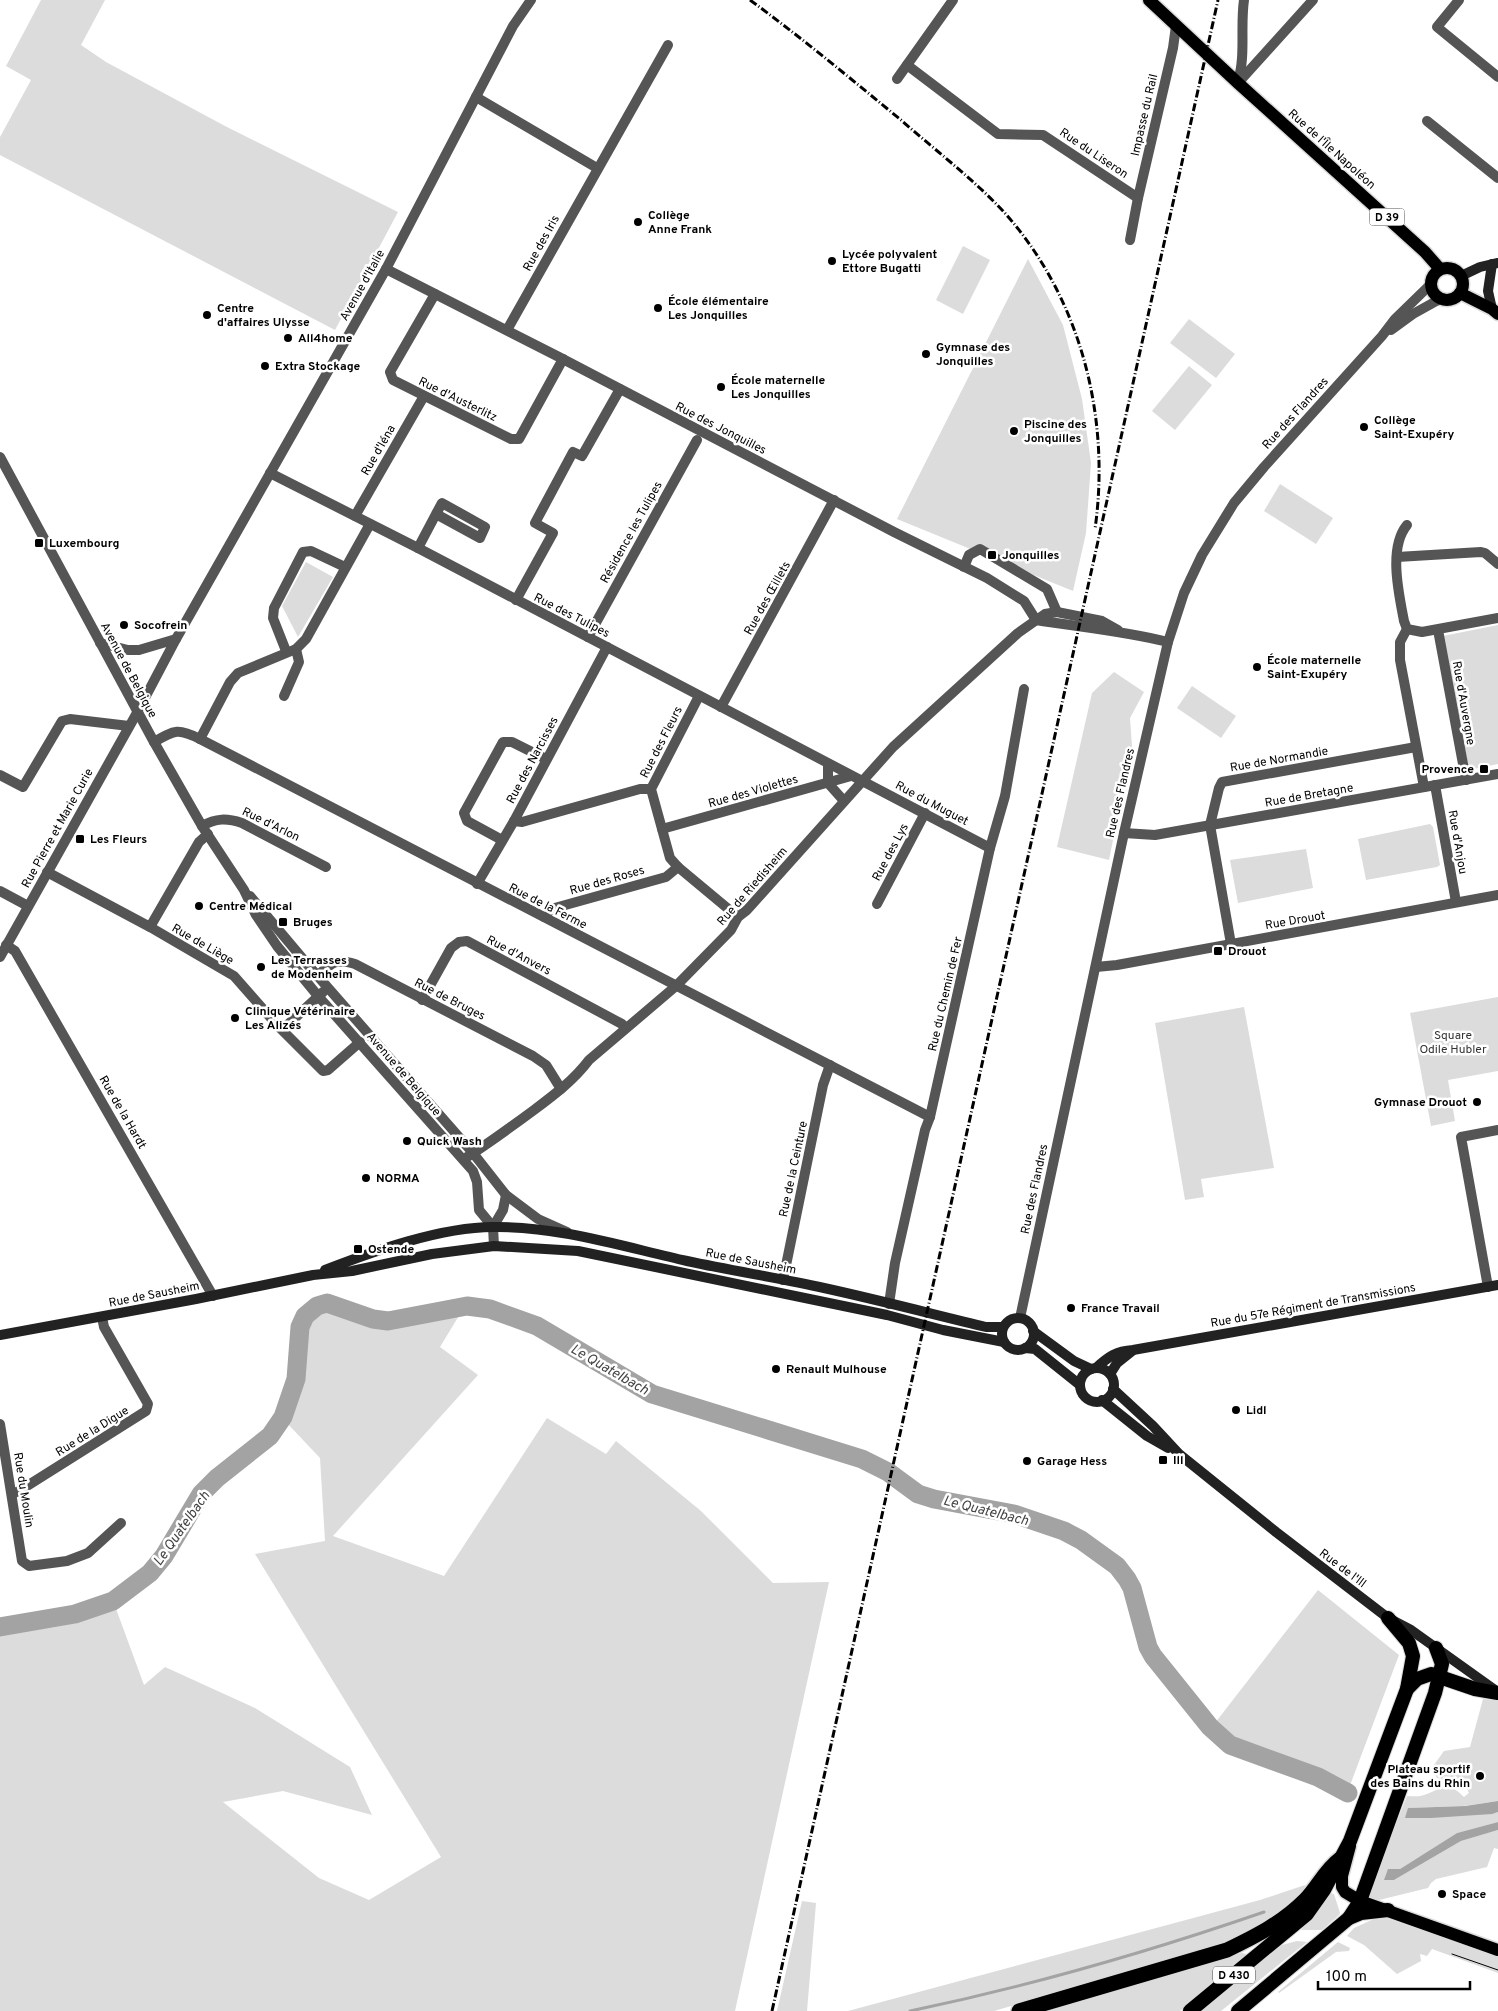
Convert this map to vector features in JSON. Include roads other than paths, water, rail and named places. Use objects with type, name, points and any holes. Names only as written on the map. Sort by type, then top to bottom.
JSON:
[{"type":"highway","name":"D 430","points":[[1190,2011],[1307,1914],[1324,1890],[1350,1841],[1407,1689],[1412,1656],[1409,1643],[1388,1618]]},
{"type":"highway","name":"D 430","points":[[1238,2011],[1349,1918],[1360,1901],[1440,1676],[1442,1664],[1436,1648]]},
{"type":"highway","points":[[1407,1689],[1417,1679],[1431,1674],[1475,1689],[1498,1693]]},
{"type":"highway","points":[[1019,2011],[1227,1950],[1259,1934],[1288,1915],[1306,1899],[1329,1868],[1340,1859]]},
{"type":"highway","points":[[1349,1918],[1361,1913],[1388,1910]]},
{"type":"main road","name":"D 39","points":[[1149,0],[1176,26]]},
{"type":"main road","name":"Rue de l'Île Napoléon","points":[[1176,26],[1425,252],[1440,269]]},
{"type":"main road","points":[[1461,276],[1495,263]]},
{"type":"main road","points":[[1495,263],[1488,291],[1495,311]]},
{"type":"main road","points":[[1449,268],[1458,272],[1461,276],[1463,285],[1460,293],[1453,299],[1440,299],[1433,293],[1430,284],[1433,275],[1440,269],[1449,268]]},
{"type":"main road","points":[[1460,293],[1495,311]]},
{"type":"main road","name":"Rue de Sausheim","points":[[313,1275],[361,1257],[459,1230],[493,1227],[539,1230],[578,1236],[712,1267],[783,1280],[986,1327],[1003,1328]]},
{"type":"main road","name":"Rue de Sausheim","points":[[0,1335],[213,1296],[313,1275],[352,1271],[439,1252],[494,1246],[578,1251],[887,1315],[943,1330],[1004,1342]]},
{"type":"main road","points":[[780,1293],[783,1280]]},
{"type":"main road","name":"Rue du 57e Régiment de Transmissions","points":[[1094,1368],[1115,1353],[1493,1286]]},
{"type":"main road","points":[[887,1315],[889,1304]]},
{"type":"main road","points":[[1080,1385],[1035,1349],[1025,1348],[1016,1350],[1007,1346],[1002,1337],[1003,1328],[1010,1320],[1020,1318],[1028,1323],[1033,1331],[1074,1361],[1106,1371],[1110,1374],[1113,1389],[1107,1398],[1097,1401],[1087,1398],[1080,1385],[1083,1375],[1094,1368]]},
{"type":"main road","points":[[1025,1348],[1032,1341],[1033,1331]]},
{"type":"main road","points":[[1110,1374],[1117,1363],[1133,1350]]},
{"type":"main road","name":"Rue de l'Ill","points":[[1113,1389],[1153,1426],[1179,1454],[1276,1532],[1388,1618],[1411,1630],[1498,1693]]},
{"type":"main road","name":"Rue de l'Ill","points":[[1102,1400],[1148,1436],[1179,1454]]},
{"type":"main road","points":[[1350,1841],[1347,1864],[1342,1876],[1342,1887],[1345,1892],[1360,1901],[1498,1950]]},
{"type":"street","name":"Avenue d'Italie","points":[[138,712],[176,639],[386,269],[513,26],[531,0]]},
{"type":"street","points":[[897,79],[953,0]]},
{"type":"street","points":[[1238,83],[1242,67],[1244,0]]},
{"type":"street","points":[[1238,83],[1312,0]]},
{"type":"street","points":[[1459,0],[1437,27],[1498,77]]},
{"type":"street","name":"Impasse du Rail","points":[[1130,240],[1173,48],[1176,26]]},
{"type":"street","name":"Rue des Iris","points":[[507,330],[668,45]]},
{"type":"street","name":"Rue du Liseron","points":[[907,65],[998,134],[1043,135],[1138,198]]},
{"type":"street","points":[[476,97],[597,168]]},
{"type":"street","points":[[1427,121],[1498,178]]},
{"type":"street","name":"Rue des Jonquilles","points":[[386,269],[894,532],[964,566],[1024,601],[1036,620]]},
{"type":"street","name":"Rue des Flandres","points":[[1020,1318],[1124,832],[1168,642],[1191,576],[1234,503],[1395,319],[1430,284]]},
{"type":"street","name":"Rue d'Austerlitz","points":[[435,294],[390,372],[393,380],[424,396],[511,439],[519,439],[563,359]]},
{"type":"street","name":"Rue des Flandres","points":[[1382,336],[1413,314],[1440,299]]},
{"type":"street","points":[[516,600],[553,533],[535,523],[573,452],[582,456],[620,389]]},
{"type":"street","name":"Rue d'Iéna","points":[[355,516],[424,396]]},
{"type":"street","name":"Résidence les Tulipes","points":[[588,637],[696,440]]},
{"type":"street","name":"Avenue de Belgique","points":[[0,457],[154,742],[205,830],[244,890],[256,915],[277,946],[318,996],[360,1042],[506,1195],[538,1219],[578,1236]]},
{"type":"street","name":"Rue des Tulipes","points":[[270,472],[851,776],[862,780]]},
{"type":"street","name":"Rue des Œillets","points":[[721,707],[834,500]]},
{"type":"street","points":[[418,548],[436,514]]},
{"type":"street","points":[[200,739],[230,682],[238,673],[291,650],[306,639],[370,524]]},
{"type":"street","points":[[1407,525],[1400,539],[1396,573],[1407,629],[1400,642],[1400,660],[1424,787]]},
{"type":"street","points":[[964,566],[969,555],[980,549],[1047,589],[1057,612],[1102,621],[1118,630],[1168,642]]},
{"type":"street","points":[[284,696],[299,662],[273,618],[274,608],[303,552],[312,551],[346,567]]},
{"type":"street","points":[[1397,557],[1481,552],[1498,564]]},
{"type":"street","name":"Rue de Riedisheim","points":[[468,1156],[561,1089],[580,1072],[589,1060],[676,986],[731,930],[738,917],[748,910],[893,747],[1018,633],[1045,614],[1057,612]]},
{"type":"street","points":[[1407,629],[1422,632],[1498,618]]},
{"type":"street","points":[[1036,620],[1104,631],[1118,630]]},
{"type":"street","name":"Rue d'Auvergne","points":[[1438,630],[1466,780]]},
{"type":"street","points":[[100,643],[133,650],[176,639]]},
{"type":"street","name":"Rue des Narcisses","points":[[477,884],[514,821],[607,647]]},
{"type":"street","name":"Rue du Chemin de Fer","points":[[889,1304],[895,1262],[925,1130],[930,1117],[990,848],[1005,796],[1024,689]]},
{"type":"street","name":"Rue des Fleurs","points":[[699,696],[651,789],[670,858],[678,867],[738,917]]},
{"type":"street","name":"Rue Pierre et Marie Curie","points":[[0,957],[138,712]]},
{"type":"street","points":[[0,775],[23,787],[62,721],[70,719],[129,726]]},
{"type":"street","name":"Rue de la Ferme","points":[[154,742],[177,732],[185,732],[200,739],[930,1117]]},
{"type":"street","points":[[502,840],[466,821],[464,813],[503,742],[512,742],[546,759]]},
{"type":"street","name":"Rue de Normandie","points":[[1231,944],[1210,825],[1219,788],[1225,781],[1416,747]]},
{"type":"street","points":[[828,764],[828,782],[844,801]]},
{"type":"street","name":"Rue de Bretagne","points":[[1124,832],[1148,836],[1498,774]]},
{"type":"street","name":"Rue des Violettes","points":[[662,829],[851,776]]},
{"type":"street","name":"Rue du Muguet","points":[[862,780],[990,848]]},
{"type":"street","name":"Rue d'Anjou","points":[[1435,785],[1456,902]]},
{"type":"street","points":[[514,821],[522,822],[640,789],[651,789]]},
{"type":"street","name":"Rue des Lys","points":[[877,904],[925,813]]},
{"type":"street","name":"Rue d'Arlon","points":[[205,830],[210,822],[221,819],[242,823],[326,867]]},
{"type":"street","points":[[150,927],[205,830]]},
{"type":"street","name":"Rue des Roses","points":[[544,917],[551,909],[666,876],[678,867]]},
{"type":"street","name":"Rue de Liège","points":[[47,872],[150,927],[234,976],[323,1071],[328,1070],[360,1042]]},
{"type":"street","name":"Avenue de Belgique","points":[[244,890],[468,1156],[477,1182],[479,1210],[493,1227]]},
{"type":"street","points":[[0,891],[28,906]]},
{"type":"street","name":"Rue Drouot","points":[[1096,966],[1117,965],[1498,895]]},
{"type":"street","name":"Rue d'Anvers","points":[[422,1000],[451,948],[459,942],[467,941],[622,1024],[626,1028]]},
{"type":"street","name":"Rue de la Hardt","points":[[6,945],[15,952],[213,1296]]},
{"type":"street","name":"Rue de Bruges","points":[[317,976],[330,964],[342,960],[355,964],[533,1056],[546,1065],[561,1089]]},
{"type":"street","points":[[283,1028],[327,988]]},
{"type":"street","name":"Rue de la Ceinture","points":[[783,1280],[823,1085],[830,1065]]},
{"type":"street","points":[[1493,1286],[1461,1137],[1498,1130]]},
{"type":"street","points":[[494,1246],[493,1227],[503,1210],[506,1195]]},
{"type":"street","name":"Rue de la Digue","points":[[12,1494],[146,1412],[148,1404],[104,1327],[102,1317]]},
{"type":"street","name":"Rue du Moulin","points":[[0,1424],[22,1561],[29,1566],[67,1561],[88,1552],[121,1523]]},
{"type":"waterway","name":"Le Quatelbach","points":[[0,1627],[75,1614],[113,1601],[150,1573],[164,1556],[201,1494],[217,1478],[270,1436],[283,1417],[296,1379],[300,1327],[305,1316],[317,1306],[327,1303],[373,1319],[388,1321],[467,1306],[490,1309],[537,1326],[652,1394],[862,1459],[888,1472],[918,1494],[934,1499],[1014,1514],[1064,1531],[1081,1540],[1117,1566],[1127,1579],[1132,1588],[1148,1647],[1153,1656],[1210,1727],[1230,1745],[1318,1777],[1348,1793]]},
{"type":"waterway","points":[[910,2011],[1000,1991],[1088,1967],[1177,1941],[1264,1912]]},
{"type":"tram line","points":[[1452,1954],[1498,1970]]},
{"type":"railway","points":[[750,0],[845,74],[966,176],[1003,211],[1030,244],[1052,281],[1070,319],[1084,360],[1093,401],[1098,444],[1099,486],[1095,529]]},
{"type":"railway","points":[[772,2011],[1218,0]]},
{"type":"place","name":"Collège Anne Frank","points":[[638,222]]},
{"type":"place","name":"Lycée polyvalent Ettore Bugatti","points":[[832,261]]},
{"type":"place","name":"École élémentaire Les Jonquilles","points":[[658,308]]},
{"type":"place","name":"Centre d'affaires Ulysse","points":[[207,315]]},
{"type":"place","name":"All4home","points":[[288,338]]},
{"type":"place","name":"Gymnase des Jonquilles","points":[[926,354]]},
{"type":"place","name":"Extra Stockage","points":[[265,366]]},
{"type":"place","name":"École maternelle Les Jonquilles","points":[[721,387]]},
{"type":"place","name":"Collège Saint-Exupéry","points":[[1364,427]]},
{"type":"place","name":"Piscine des Jonquilles","points":[[1014,431]]},
{"type":"place","name":"Luxembourg","points":[[39,543]]},
{"type":"place","name":"Jonquilles","points":[[992,555]]},
{"type":"place","name":"Socofrein","points":[[124,625]]},
{"type":"place","name":"École maternelle Saint-Exupéry","points":[[1257,667]]},
{"type":"place","name":"Provence","points":[[1484,769]]},
{"type":"place","name":"Les Fleurs","points":[[80,839]]},
{"type":"place","name":"Centre Médical","points":[[199,906]]},
{"type":"place","name":"Bruges","points":[[283,922]]},
{"type":"place","name":"Drouot","points":[[1218,951]]},
{"type":"place","name":"Les Terrasses de Modenheim","points":[[261,967]]},
{"type":"place","name":"Clinique Vétérinaire Les Alizés","points":[[235,1018]]},
{"type":"place","name":"Gymnase Drouot","points":[[1477,1102]]},
{"type":"place","name":"Quick Wash","points":[[407,1141]]},
{"type":"place","name":"NORMA","points":[[366,1178]]},
{"type":"place","name":"Ostende","points":[[358,1249]]},
{"type":"place","name":"France Travail","points":[[1071,1308]]},
{"type":"place","name":"Renault Mulhouse","points":[[776,1369]]},
{"type":"place","name":"Lidl","points":[[1236,1410]]},
{"type":"place","name":"Ill","points":[[1163,1460]]},
{"type":"place","name":"Garage Hess","points":[[1027,1461]]},
{"type":"place","name":"Plateau sportif des Bains du Rhin","points":[[1480,1776]]},
{"type":"place","name":"Space","points":[[1442,1894]]},
{"type":"park label","name":"Square Odile Hubler","points":[[1453,1042]]}]
